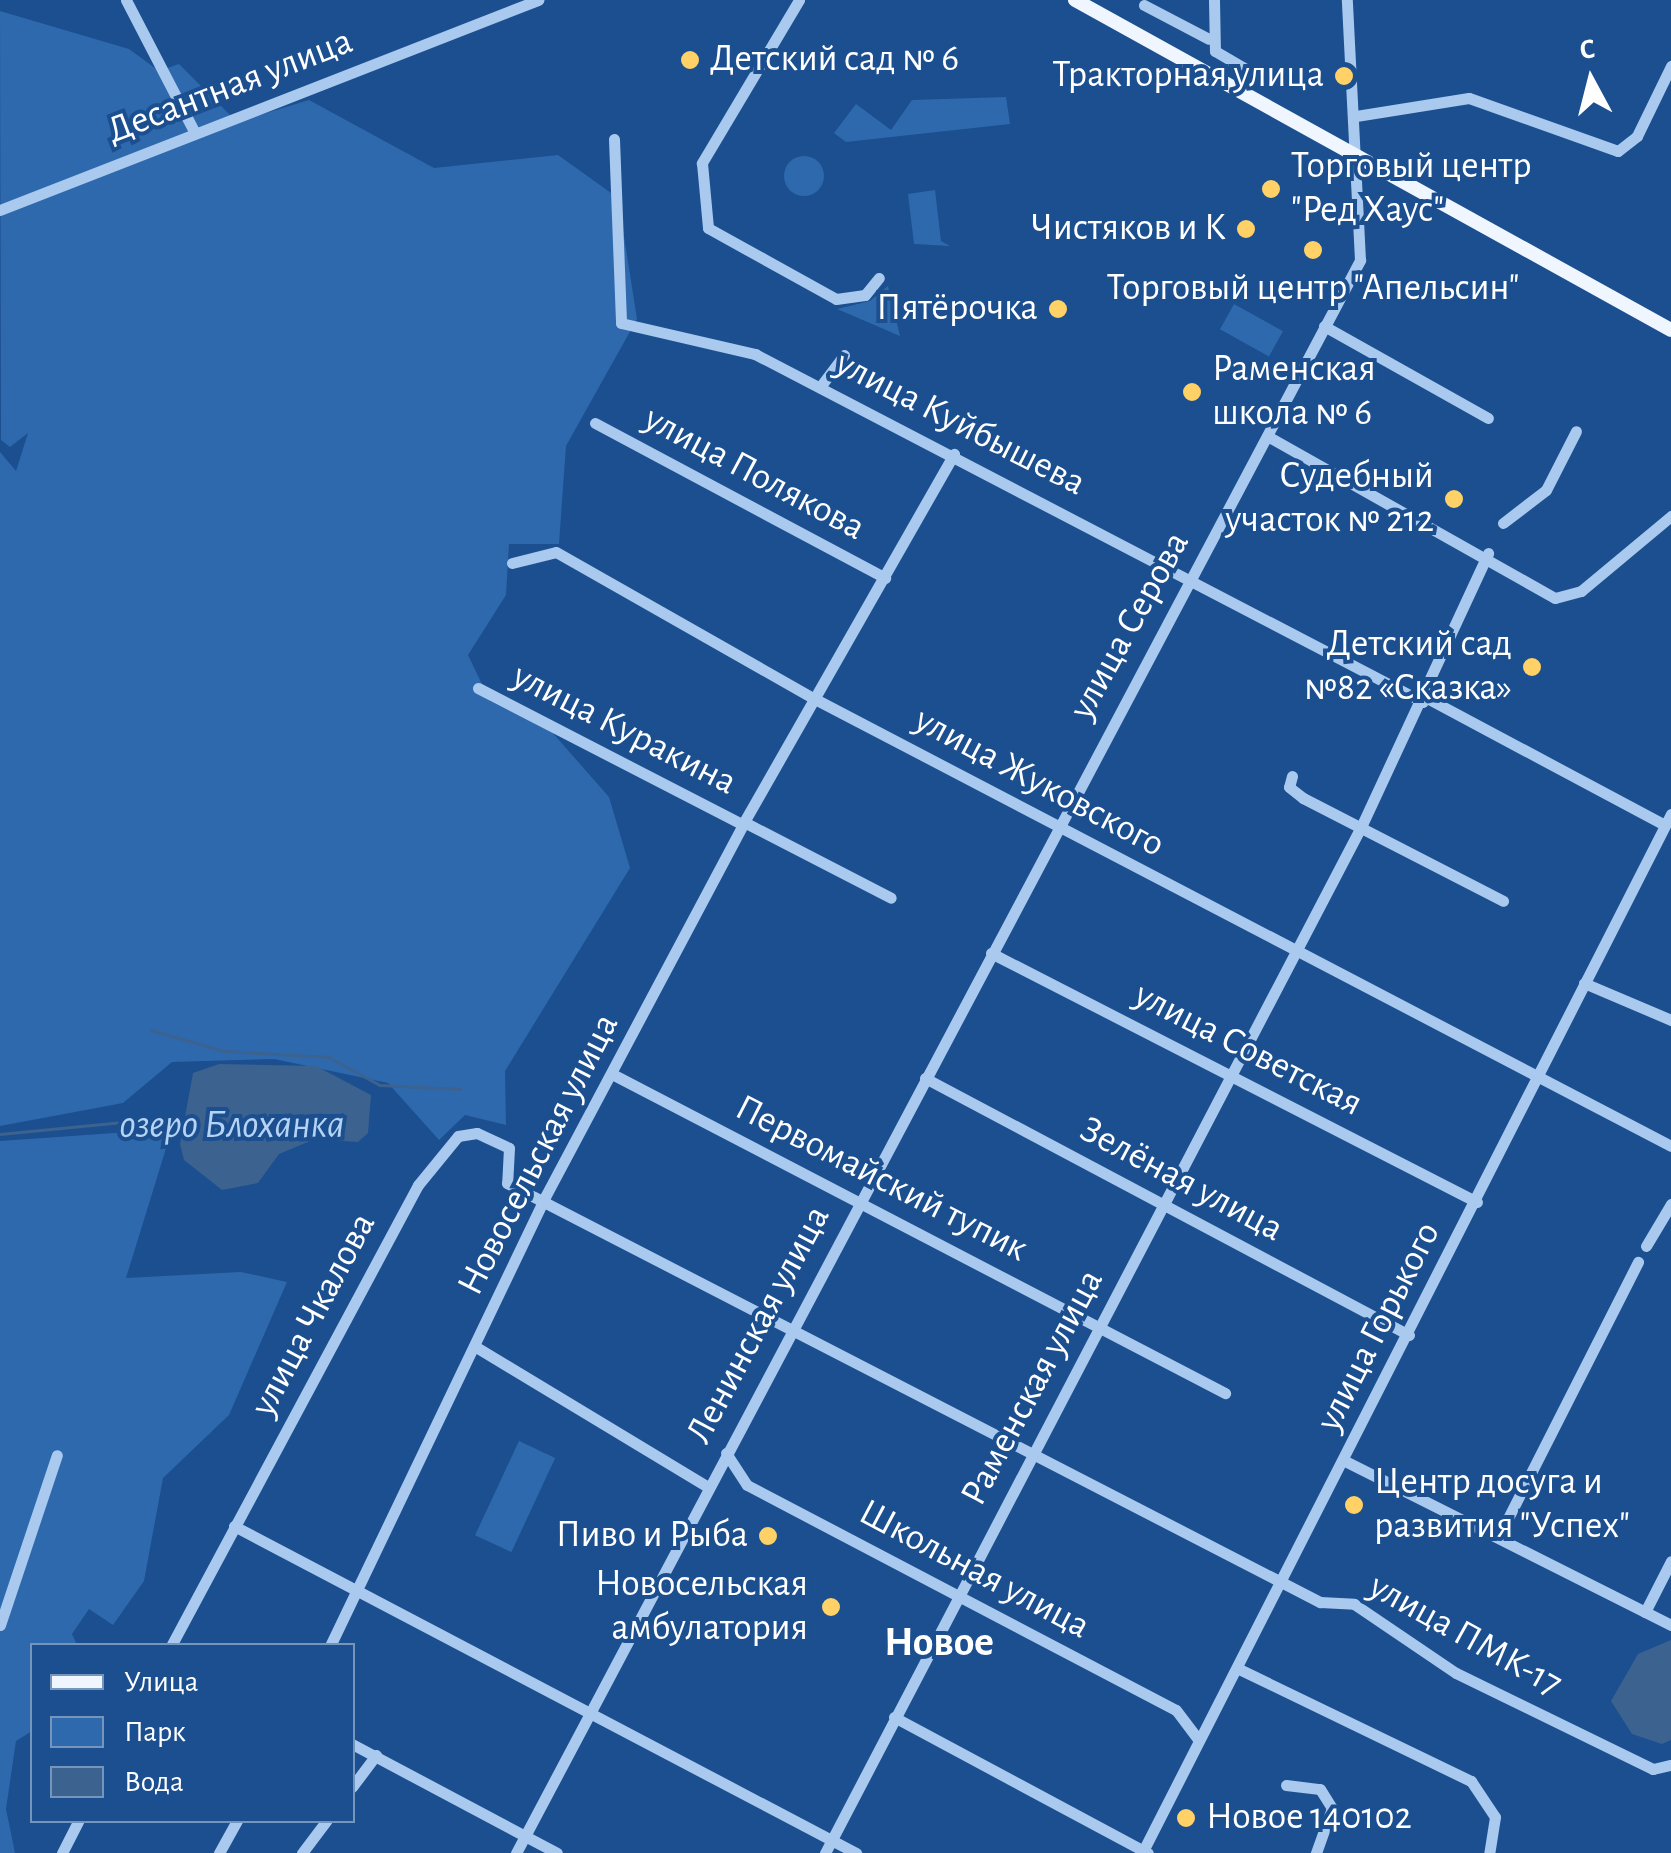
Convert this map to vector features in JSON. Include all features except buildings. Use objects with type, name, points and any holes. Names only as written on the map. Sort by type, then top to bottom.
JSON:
[{"type":"main road","points":[[1076,0],[1358,163],[1671,330]]},
{"type":"street","points":[[126,0],[194,131]]},
{"type":"street","name":"Десантная улица","points":[[3,205],[538,0]]},
{"type":"street","points":[[799,0],[702,162],[708,228],[836,299],[865,295],[879,278]]},
{"type":"street","points":[[1204,74],[1212,45],[1214,0]]},
{"type":"street","name":"улица Серова","points":[[1056,826],[1190,575],[1269,437],[1360,260],[1356,116],[1347,0]]},
{"type":"street","points":[[1144,5],[1268,82]]},
{"type":"street","points":[[1356,116],[1470,98],[1608,150],[1632,143],[1671,66]]},
{"type":"street","name":"улица Куйбышева","points":[[614,139],[621,323],[700,334],[820,387],[1424,699]]},
{"type":"street","points":[[1324,326],[1488,418]]},
{"type":"street","points":[[820,387],[844,355]]},
{"type":"street","name":"улица Полякова","points":[[595,423],[886,578]]},
{"type":"street","points":[[1502,523],[1546,490],[1576,431]]},
{"type":"street","points":[[1269,437],[1566,598],[1671,516]]},
{"type":"street","name":"Новосельская улица","points":[[332,1643],[545,1196],[614,1074],[743,823],[954,454]]},
{"type":"street","name":"улица Жуковского","points":[[512,564],[556,552],[815,699],[1294,951],[1542,1074],[1671,1146]]},
{"type":"street","name":"Раменская улица","points":[[825,1853],[954,1594],[1034,1456],[1361,827],[1424,699],[1488,553]]},
{"type":"street","name":"улица Куракина","points":[[478,688],[892,898]]},
{"type":"street","name":"улица Горького","points":[[1144,1852],[1196,1737],[1239,1670],[1284,1583],[1667,819],[1424,699]]},
{"type":"street","points":[[1292,776],[1289,787],[1304,798],[1503,900]]},
{"type":"street","name":"Ленинская улица","points":[[516,1853],[1056,826]]},
{"type":"street","name":"улица Советская","points":[[990,953],[1476,1202]]},
{"type":"street","points":[[1584,983],[1671,1020]]},
{"type":"street","name":"Первомайский тупик","points":[[614,1074],[1226,1394]]},
{"type":"street","name":"Зелёная улица","points":[[925,1078],[1409,1336]]},
{"type":"street","name":"улица Чкалова","points":[[176,1643],[234,1526],[418,1185],[458,1136],[509,1148],[507,1183],[545,1196]]},
{"type":"street","name":"улица ПМК-17","points":[[545,1196],[796,1326],[1034,1456],[1329,1606],[1354,1604],[1456,1673],[1653,1769],[1671,1765]]},
{"type":"street","points":[[1646,1246],[1671,1204]]},
{"type":"street","points":[[1501,1532],[1638,1262]]},
{"type":"street","points":[[476,1347],[706,1486]]},
{"type":"street","name":"Школьная улица","points":[[726,1453],[747,1486],[1176,1710],[1196,1737]]},
{"type":"street","points":[[0,1625],[57,1455]]},
{"type":"street","points":[[1345,1460],[1501,1532],[1671,1625]]},
{"type":"street","points":[[234,1526],[590,1709],[856,1853]]},
{"type":"street","points":[[1645,1612],[1671,1562]]},
{"type":"street","points":[[1239,1670],[1471,1782],[1495,1817],[1488,1853]]},
{"type":"street","points":[[894,1717],[1144,1852]]},
{"type":"street","points":[[355,1745],[557,1853]]},
{"type":"street","points":[[355,1782],[376,1755]]},
{"type":"street","points":[[1286,1785],[1320,1788],[1332,1808],[1316,1853]]},
{"type":"street","points":[[62,1853],[77,1823]]},
{"type":"street","points":[[219,1853],[234,1823]]},
{"type":"street","points":[[302,1853],[325,1823]]},
{"type":"green space","points":[[0,11],[129,49],[159,71],[179,64],[237,122],[309,100],[434,168],[558,155],[618,198],[637,319],[566,446],[559,544],[509,544],[506,595],[468,655],[490,701],[551,731],[609,797],[630,868],[505,1071],[506,1125],[465,1115],[439,1140],[388,1083],[274,1059],[172,1062],[123,1103],[0,1126],[0,452],[16,471],[28,433],[10,447],[1,440]]},
{"type":"green space","points":[[1006,97],[1010,124],[846,142],[834,133],[856,104],[891,130],[912,100]]},
{"type":"green space","points":[[804,156],[818,162],[824,176],[818,190],[804,196],[790,190],[784,176],[790,162]]},
{"type":"green space","points":[[935,190],[941,241],[950,246],[914,244],[908,194]]},
{"type":"green space","points":[[888,286],[900,336],[837,309],[870,301]]},
{"type":"green space","points":[[1234,304],[1283,331],[1269,357],[1220,329]]},
{"type":"green space","points":[[172,1129],[126,1278],[241,1272],[287,1282],[229,1415],[163,1478],[144,1581],[113,1625],[89,1609],[72,1634],[76,1643],[30,1643],[30,1732],[16,1741],[6,1809],[15,1853],[0,1853],[0,1141]]},
{"type":"green space","points":[[519,1441],[555,1458],[511,1552],[475,1535]]},
{"type":"water","name":"озеро Блоханка","points":[[219,1064],[316,1066],[371,1095],[368,1133],[358,1142],[315,1139],[279,1154],[258,1183],[222,1190],[184,1160],[180,1144],[193,1073]]},
{"type":"water","points":[[1671,1640],[1671,1740],[1662,1744],[1632,1734],[1611,1701],[1638,1654]]},
{"type":"waterway","points":[[151,1030],[224,1051],[329,1057],[380,1085],[460,1089]]},
{"type":"waterway","points":[[0,1134],[163,1118]]},
{"type":"place","name":"Детский сад № 6","points":[[690,60]]},
{"type":"place","name":"Тракторная улица","points":[[1344,76]]},
{"type":"place","name":"Торговый центр \"Ред Хаус\"","points":[[1271,189]]},
{"type":"place","name":"Чистяков и К","points":[[1246,229]]},
{"type":"place","name":"Торговый центр \"Апельсин\"","points":[[1313,250]]},
{"type":"place","name":"Пятёрочка","points":[[1058,309]]},
{"type":"place","name":"Раменская школа № 6","points":[[1192,392]]},
{"type":"place","name":"Судебный участок № 212","points":[[1454,499]]},
{"type":"place","name":"Детский сад №82 «Сказка»","points":[[1532,667]]},
{"type":"place","name":"Центр досуга и развития \"Успех\"","points":[[1354,1505]]},
{"type":"place","name":"Пиво и Рыба","points":[[768,1536]]},
{"type":"place","name":"Новосельская амбулатория","points":[[831,1607]]},
{"type":"place","name":"Новое 140102","points":[[1186,1818]]},
{"type":"district","name":"Новое","points":[[939,1642]]}]
